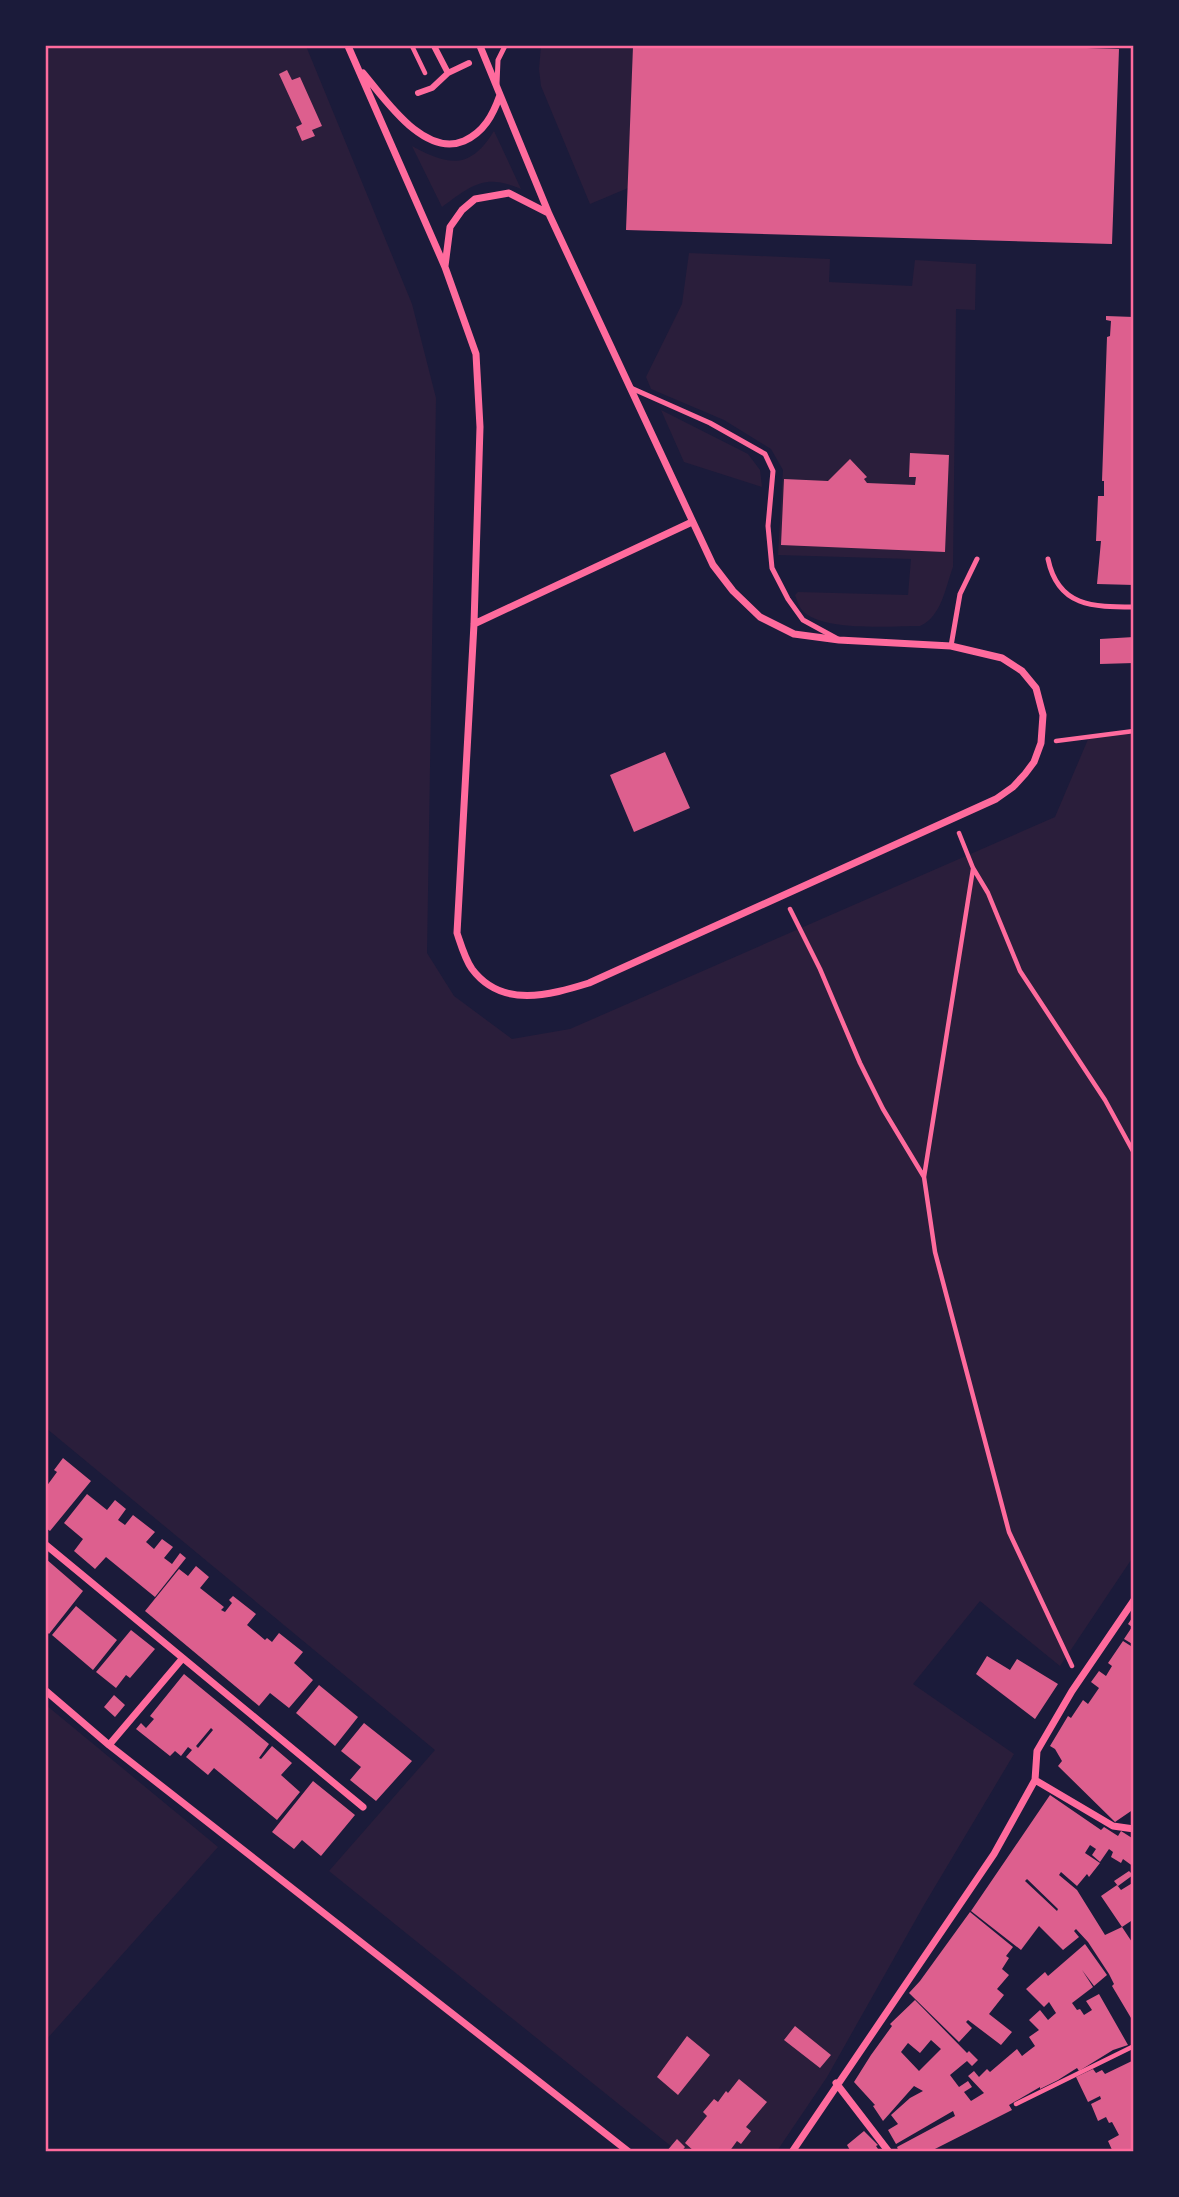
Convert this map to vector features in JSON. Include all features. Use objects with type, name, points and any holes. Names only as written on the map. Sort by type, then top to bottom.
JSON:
[{"type":"street","points":[[348,46],[445,267],[476,354],[480,427],[474,624],[457,933],[472,969],[486,982],[501,991],[526,997],[554,994],[589,983],[996,799],[1013,787],[1034,762],[1041,743],[1043,715],[1036,688],[1022,671],[1002,658],[951,646],[839,640],[794,634],[760,617],[733,592],[713,565],[629,387],[549,214],[480,46]]},
{"type":"street","points":[[434,46],[448,73]]},
{"type":"street","points":[[418,93],[432,88],[448,73],[469,63]]},
{"type":"street","points":[[356,64],[404,121],[430,140],[443,144],[460,143],[475,136],[490,119],[498,91]]},
{"type":"street","points":[[445,267],[450,227],[462,210],[475,199],[509,193],[549,214]]},
{"type":"street","points":[[474,624],[692,522]]},
{"type":"street","points":[[46,1545],[363,1807]]},
{"type":"street","points":[[792,2151],[993,1854],[1035,1780],[1037,1751],[1079,1681],[1133,1600]]},
{"type":"street","points":[[109,1745],[182,1659]]},
{"type":"street","points":[[46,1691],[109,1745],[629,2151]]},
{"type":"street","points":[[1035,1780],[1113,1826],[1133,1829]]},
{"type":"street","points":[[836,2083],[889,2151]]},
{"type":"lane","points":[[498,91],[498,60],[505,46]]},
{"type":"lane","points":[[629,387],[710,423],[765,454],[773,471],[768,526],[772,568],[803,620],[839,640]]},
{"type":"lane","points":[[951,646],[960,594],[977,559]]},
{"type":"lane","points":[[1048,559],[1057,585],[1080,603],[1098,607],[1133,607]]},
{"type":"path","points":[[412,46],[432,88]]},
{"type":"path","points":[[1041,743],[1133,731]]},
{"type":"path","points":[[953,819],[973,868],[988,893],[1020,971],[1105,1100],[1133,1153]]},
{"type":"path","points":[[973,868],[924,1177],[935,1252],[1009,1532],[1079,1681]]},
{"type":"path","points":[[784,895],[820,968],[866,1075],[924,1177]]},
{"type":"path","points":[[1016,2104],[1133,2046]]},
{"type":"shaded area","points":[[46,46],[306,46],[412,304],[436,398],[427,953],[454,996],[512,1039],[570,1029],[1055,817],[1089,737],[1133,731],[1133,1557],[1060,1666],[980,1601],[913,1684],[1014,1754],[924,1905],[827,2077],[777,2151],[677,2151],[329,1871],[435,1750],[46,1428]]},
{"type":"shaded area","points":[[541,46],[633,46],[628,188],[590,204],[541,86]]},
{"type":"shaded area","points":[[494,131],[521,189],[497,182],[478,184],[442,207],[412,146],[437,158],[458,161],[476,153]]},
{"type":"shaded area","points":[[689,253],[830,259],[829,282],[912,286],[915,260],[976,264],[975,310],[956,309],[953,567],[942,601],[933,616],[920,626],[840,625],[811,617],[802,610],[795,595],[798,592],[908,595],[911,559],[778,555],[783,470],[771,449],[724,420],[651,389],[646,377],[682,304]]},
{"type":"shaded area","points":[[661,410],[748,454],[760,470],[762,487],[684,462]]},
{"type":"shaded area","points":[[46,1705],[218,1847],[46,2040]]},
{"type":"building","points":[[633,46],[1023,46],[1119,49],[1112,244],[626,230]]},
{"type":"building","points":[[287,70],[292,80],[300,77],[322,126],[312,130],[315,136],[302,141],[296,127],[302,124],[279,74]]},
{"type":"building","points":[[1106,316],[1134,317],[1134,585],[1097,584],[1101,541],[1096,541],[1098,496],[1104,496],[1102,481],[1107,337],[1110,336],[1111,321],[1106,320]]},
{"type":"building","points":[[910,453],[949,455],[945,552],[781,545],[784,479],[828,481],[850,459],[867,477],[864,479],[867,483],[915,485],[916,477],[909,477]]},
{"type":"building","points":[[1134,637],[1134,663],[1100,664],[1100,639]]},
{"type":"building","points":[[665,752],[690,808],[634,832],[610,775]]},
{"type":"building","points":[[63,1458],[91,1481],[50,1531],[46,1528],[46,1487]]},
{"type":"building","points":[[87,1494],[107,1510],[115,1500],[126,1509],[118,1520],[125,1525],[133,1515],[155,1532],[146,1542],[154,1549],[162,1539],[173,1547],[164,1558],[172,1564],[180,1553],[186,1558],[155,1597],[106,1557],[95,1569],[74,1551],[83,1539],[64,1523]]},
{"type":"building","points":[[46,1559],[83,1591],[49,1634],[46,1631]]},
{"type":"building","points":[[196,1566],[209,1577],[200,1588],[224,1607],[221,1610],[225,1612],[232,1603],[229,1600],[233,1596],[256,1614],[247,1625],[265,1640],[267,1638],[272,1642],[279,1633],[303,1652],[294,1663],[313,1680],[289,1708],[270,1693],[259,1706],[145,1611],[179,1569],[188,1576]]},
{"type":"building","points":[[76,1606],[117,1640],[93,1670],[52,1635]]},
{"type":"building","points":[[1134,1615],[1134,1645],[1124,1639],[1132,1627],[1128,1624]]},
{"type":"building","points":[[131,1630],[155,1649],[130,1678],[126,1675],[116,1688],[96,1672]]},
{"type":"building","points":[[1123,1641],[1134,1648],[1134,1809],[1115,1822],[1058,1766],[1062,1761],[1050,1746],[1068,1716],[1071,1718],[1083,1700],[1088,1704],[1099,1688],[1091,1682],[1099,1671],[1106,1676],[1112,1666],[1108,1663]]},
{"type":"building","points":[[987,1656],[1010,1670],[1017,1659],[1058,1684],[1035,1719],[976,1674]]},
{"type":"building","points":[[184,1674],[269,1744],[259,1758],[272,1746],[292,1763],[281,1775],[300,1792],[277,1820],[214,1768],[208,1775],[186,1757],[192,1750],[188,1747],[181,1756],[175,1751],[170,1756],[136,1729],[141,1723],[146,1728],[154,1719],[150,1716]],"holes":[[[211,1728],[213,1730],[198,1748],[196,1746]]]},
{"type":"building","points":[[319,1685],[358,1717],[335,1746],[296,1713]]},
{"type":"building","points":[[114,1695],[125,1705],[115,1717],[104,1707]]},
{"type":"building","points":[[364,1723],[412,1761],[376,1801],[350,1780],[361,1767],[341,1751]]},
{"type":"building","points":[[313,1781],[355,1815],[321,1856],[302,1840],[294,1849],[272,1832]]},
{"type":"building","points":[[1050,1795],[1101,1830],[1104,1827],[1118,1836],[1121,1831],[1132,1838],[1134,1836],[1134,1867],[1123,1859],[1121,1863],[1111,1857],[1113,1852],[1109,1849],[1100,1862],[1092,1855],[1096,1849],[1090,1845],[1085,1853],[1100,1863],[1089,1877],[1087,1874],[1077,1886],[1061,1872],[1059,1875],[1077,1890],[1105,1935],[1122,1927],[1134,1945],[1134,2023],[1112,1986],[1114,1984],[1109,1974],[1076,1929],[1074,1931],[1079,1937],[1063,1950],[1039,1926],[1021,1950],[971,1911]],"holes":[[[1027,1879],[1057,1911],[1025,1881]]]},
{"type":"building","points":[[1129,1871],[1133,1875],[1118,1886],[1114,1881]]},
{"type":"building","points":[[1134,1882],[1134,1919],[1122,1927],[1101,1896],[1117,1885],[1121,1890]]},
{"type":"building","points":[[970,1912],[1013,1947],[1006,1956],[1009,1958],[1002,1969],[1009,1975],[997,1989],[1004,1995],[989,2014],[1012,2032],[1001,2045],[968,2020],[966,2022],[972,2028],[959,2042],[909,1993]]},
{"type":"building","points":[[1085,1944],[1107,1975],[1094,1986],[1082,1970],[1093,1987],[1072,2003],[1084,2015],[1092,2010],[1086,2001],[1099,1994],[1128,2045],[1113,2050],[1079,2071],[1077,2068],[1040,2087],[1009,2105],[1012,2110],[929,2152],[899,2152],[897,2147],[955,2116],[953,2111],[896,2144],[888,2130],[898,2124],[891,2115],[910,2098],[923,2091],[914,2086],[883,2121],[873,2106],[875,2105],[854,2082],[892,2026],[890,2024],[915,2000],[967,2053],[969,2051],[978,2060],[972,2066],[967,2061],[950,2075],[959,2087],[968,2081],[972,2087],[964,2092],[971,2101],[984,2093],[968,2076],[974,2071],[979,2077],[987,2069],[990,2072],[1017,2049],[1022,2056],[1035,2046],[1029,2037],[1039,2030],[1029,2020],[1040,2010],[1048,2020],[1056,2013],[1049,2002],[1044,2007],[1026,1989],[1045,1972],[1048,1976]],"holes":[[[931,2040],[941,2049],[919,2071],[901,2052],[908,2043],[920,2053]]]},
{"type":"building","points":[[795,2026],[831,2055],[820,2068],[784,2040]]},
{"type":"building","points":[[687,2036],[710,2055],[678,2095],[657,2077]]},
{"type":"building","points":[[1134,2060],[1134,2152],[1113,2152],[1108,2141],[1119,2135],[1106,2117],[1098,2121],[1091,2104],[1101,2099],[1100,2096],[1088,2102],[1076,2077],[1093,2069],[1096,2073],[1102,2070],[1105,2074]]},
{"type":"building","points":[[739,2079],[767,2102],[746,2127],[751,2131],[741,2144],[737,2141],[729,2152],[695,2152],[685,2143],[707,2116],[703,2112],[714,2099],[718,2102],[726,2091],[728,2093]]},
{"type":"building","points":[[864,2131],[878,2145],[876,2146],[880,2152],[851,2152],[847,2145]]},
{"type":"building","points":[[677,2139],[685,2147],[681,2152],[666,2152]]}]
